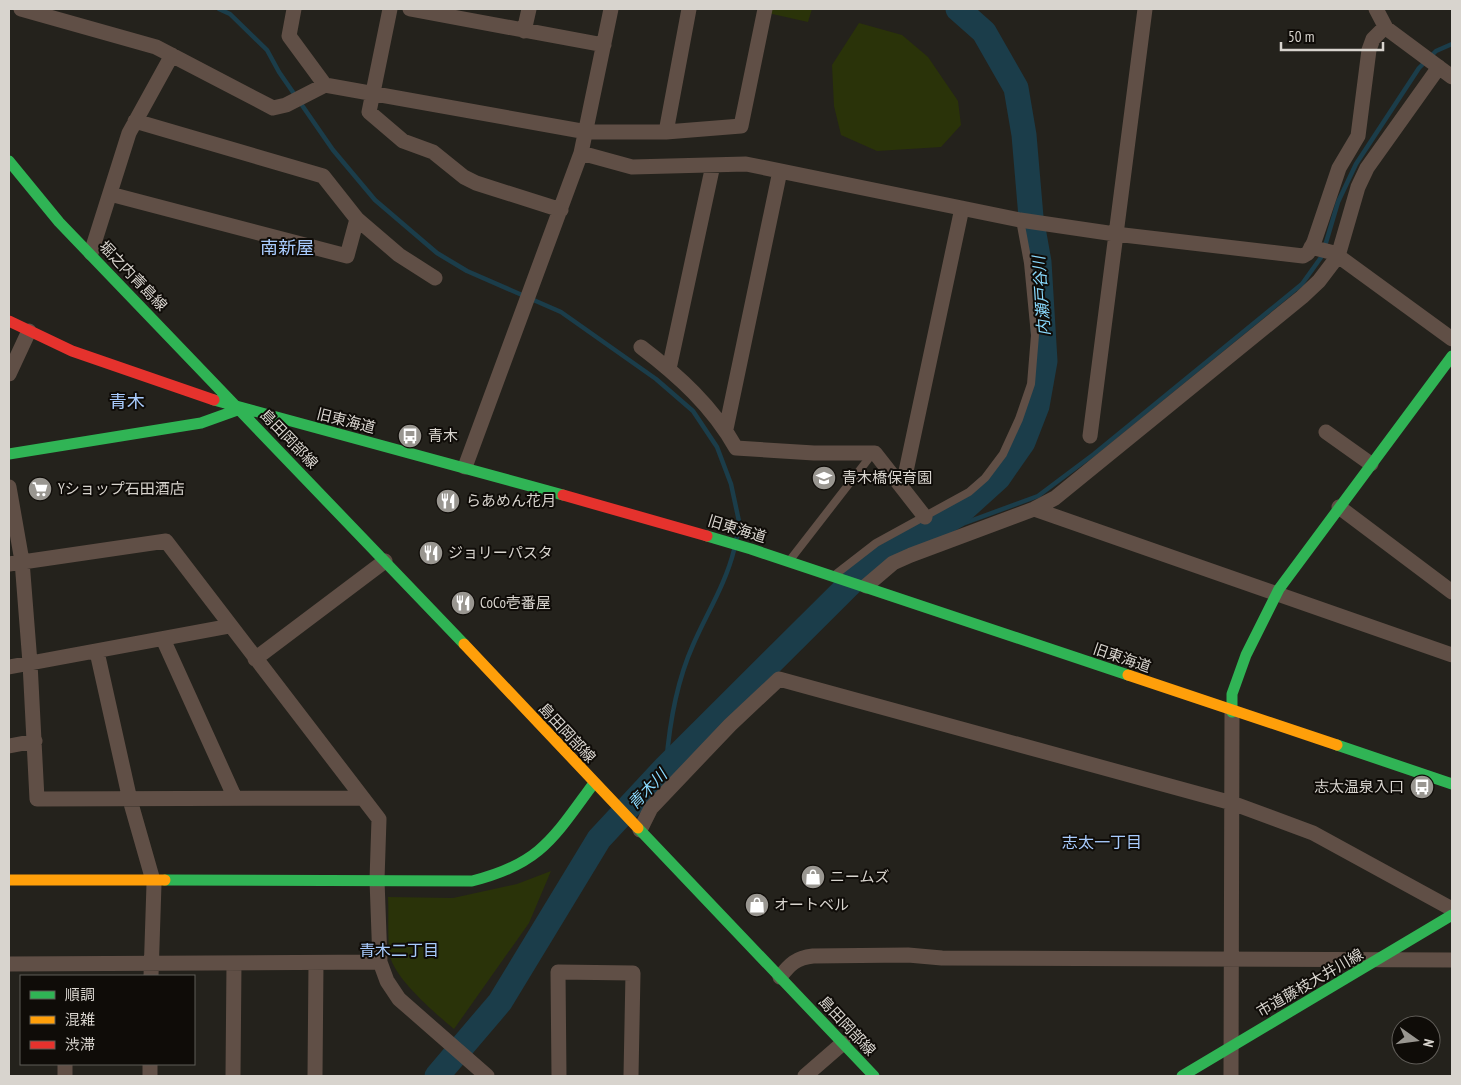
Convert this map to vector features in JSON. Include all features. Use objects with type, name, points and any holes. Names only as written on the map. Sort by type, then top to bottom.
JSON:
[{"type":"street","points":[[20,9],[156,47],[274,108],[286,105],[325,85],[373,92],[587,132],[666,132],[741,126],[765,9]]},
{"type":"street","points":[[294,9],[289,36],[325,85]]},
{"type":"street","points":[[390,9],[369,112],[403,141],[433,152],[464,177],[476,183],[561,210]]},
{"type":"street","points":[[410,9],[604,45]]},
{"type":"street","points":[[524,31],[529,9]]},
{"type":"street","points":[[465,467],[536,280],[581,153],[587,132],[611,9]]},
{"type":"street","points":[[666,132],[689,9]]},
{"type":"street","points":[[1090,436],[1144,9]]},
{"type":"street","points":[[1376,9],[1385,27],[1452,77]]},
{"type":"street","points":[[581,153],[632,166],[746,164],[1020,220],[1294,257],[1303,256],[1311,246],[1339,168],[1358,136],[1368,50],[1373,39],[1385,27]]},
{"type":"street","points":[[90,254],[129,133],[172,55]]},
{"type":"street","points":[[866,586],[902,559],[1034,509],[1055,498],[1302,297],[1319,281],[1336,255],[1358,187],[1367,168],[1438,66]]},
{"type":"street","points":[[136,121],[323,176],[357,219],[400,256],[434,278]]},
{"type":"street","name":"堀之内青島線","points":[[9,161],[58,222],[240,409]]},
{"type":"street","points":[[669,369],[713,165]]},
{"type":"street","points":[[726,429],[780,171]]},
{"type":"street","points":[[110,194],[347,256],[357,219]]},
{"type":"street","points":[[900,483],[905,476],[962,208]]},
{"type":"street","points":[[1311,246],[1336,255],[1452,339]]},
{"type":"street","name":"旧東海道","points":[[9,321],[134,374],[240,409],[465,467],[751,549],[834,575],[1232,712],[1452,784]]},
{"type":"street","points":[[9,374],[29,331]]},
{"type":"street","points":[[641,347],[669,369],[699,397],[726,429],[736,448],[814,453],[875,453],[925,517]]},
{"type":"street","points":[[1231,1076],[1232,694],[1261,622],[1277,593],[1452,356]]},
{"type":"street","points":[[9,454],[201,423],[240,409]]},
{"type":"street","name":"島田岡部線","points":[[240,409],[874,1076]]},
{"type":"street","points":[[1326,432],[1371,464]]},
{"type":"street","points":[[9,487],[15,562],[30,663],[37,799],[362,798]]},
{"type":"street","points":[[1339,507],[1452,592]]},
{"type":"street","points":[[1034,509],[1452,655]]},
{"type":"street","points":[[15,562],[166,541],[379,819],[377,880],[380,962],[387,981],[399,999],[482,1075]]},
{"type":"street","points":[[255,659],[385,561]]},
{"type":"street","points":[[9,667],[163,640],[230,626]]},
{"type":"street","points":[[163,640],[235,798]]},
{"type":"street","points":[[97,652],[130,800],[153,880],[151,969]]},
{"type":"street","points":[[639,829],[651,808],[730,725],[779,678],[1232,803],[1314,833],[1452,909]]},
{"type":"street","points":[[9,746],[35,742]]},
{"type":"street","points":[[9,880],[472,881],[493,877],[517,869],[532,859],[548,844],[594,783]]},
{"type":"street","name":"市道藤枝大井川線","points":[[1182,1076],[1378,961],[1452,915]]},
{"type":"street","points":[[780,977],[791,963],[801,957],[813,956],[908,955],[942,958],[1452,960]]},
{"type":"street","points":[[9,964],[65,970],[151,969],[234,963],[380,962]]},
{"type":"street","points":[[233,1076],[234,963]]},
{"type":"street","points":[[316,963],[316,1076]]},
{"type":"street","points":[[558,1076],[558,972],[633,973],[631,1076]]},
{"type":"street","points":[[805,1076],[843,1044]]},
{"type":"lane","points":[[834,575],[876,543],[968,492],[985,478],[1003,454],[1019,419],[1031,384],[1035,335],[1033,308],[1020,220]]},
{"type":"lane","points":[[789,561],[873,453]]},
{"type":"green space","points":[[769,9],[812,9],[808,22],[768,13]]},
{"type":"green space","points":[[859,23],[902,35],[928,57],[958,101],[961,125],[941,147],[877,151],[841,135],[834,106],[832,65]]},
{"type":"green space","points":[[551,871],[529,923],[454,1029],[417,996],[393,965],[389,949],[388,897],[453,898],[517,884]]},
{"type":"waterway","points":[[219,9],[230,14],[267,50],[279,72],[333,150],[375,200],[437,253],[467,271],[561,312],[656,379],[693,411],[717,447],[731,484],[740,526],[736,540]]},
{"type":"waterway","name":"青木川","points":[[437,1076],[500,1002],[599,839],[666,767],[868,566],[956,516],[998,478],[1023,442],[1037,406],[1045,361],[1039,262],[1031,217],[1024,135],[1016,88],[984,32],[958,9]]},
{"type":"waterway","points":[[905,545],[1038,496],[1094,454],[1302,284],[1322,256],[1338,202],[1356,164],[1419,68],[1436,51],[1452,44]]},
{"type":"waterway","points":[[666,767],[671,720],[682,674],[693,645],[716,598],[734,550]]},
{"type":"traffic: fast","points":[[9,161],[59,222],[464,644]]},
{"type":"traffic: fast","points":[[1232,712],[1232,694],[1246,655],[1279,589],[1452,356]]},
{"type":"traffic: fast","points":[[214,400],[563,495]]},
{"type":"traffic: fast","points":[[9,454],[201,423],[240,409]]},
{"type":"traffic: fast","points":[[707,536],[1128,675]]},
{"type":"traffic: fast","points":[[1337,745],[1452,784]]},
{"type":"traffic: fast","points":[[165,880],[472,881],[515,866],[544,846],[568,819],[594,783]]},
{"type":"traffic: fast","points":[[638,828],[874,1076]]},
{"type":"traffic: fast","points":[[1182,1076],[1452,915]]},
{"type":"traffic: slow","points":[[464,644],[638,828]]},
{"type":"traffic: slow","points":[[1128,675],[1337,745]]},
{"type":"traffic: slow","points":[[9,880],[165,880]]},
{"type":"traffic: jam","points":[[9,321],[72,351],[214,400]]},
{"type":"traffic: jam","points":[[563,495],[707,536]]},
{"type":"place","name":"青木","points":[[410,436]]},
{"type":"place","name":"青木橋保育園","points":[[824,478]]},
{"type":"place","name":"Yショップ石田酒店","points":[[40,489]]},
{"type":"place","name":"らあめん花月","points":[[448,501]]},
{"type":"place","name":"ジョリーパスタ","points":[[431,553]]},
{"type":"place","name":"CoCo壱番屋","points":[[463,603]]},
{"type":"place","name":"志太温泉入口","points":[[1422,787]]},
{"type":"place","name":"ニームズ","points":[[813,877]]},
{"type":"place","name":"オートベル","points":[[757,905]]},
{"type":"district","name":"南新屋","points":[[287,248]]},
{"type":"district","name":"青木","points":[[127,402]]},
{"type":"district","name":"志太一丁目","points":[[1102,842]]},
{"type":"district","name":"青木二丁目","points":[[399,950]]},
{"type":"water label","name":"内瀬戸谷川","points":[[1041,296]]}]
